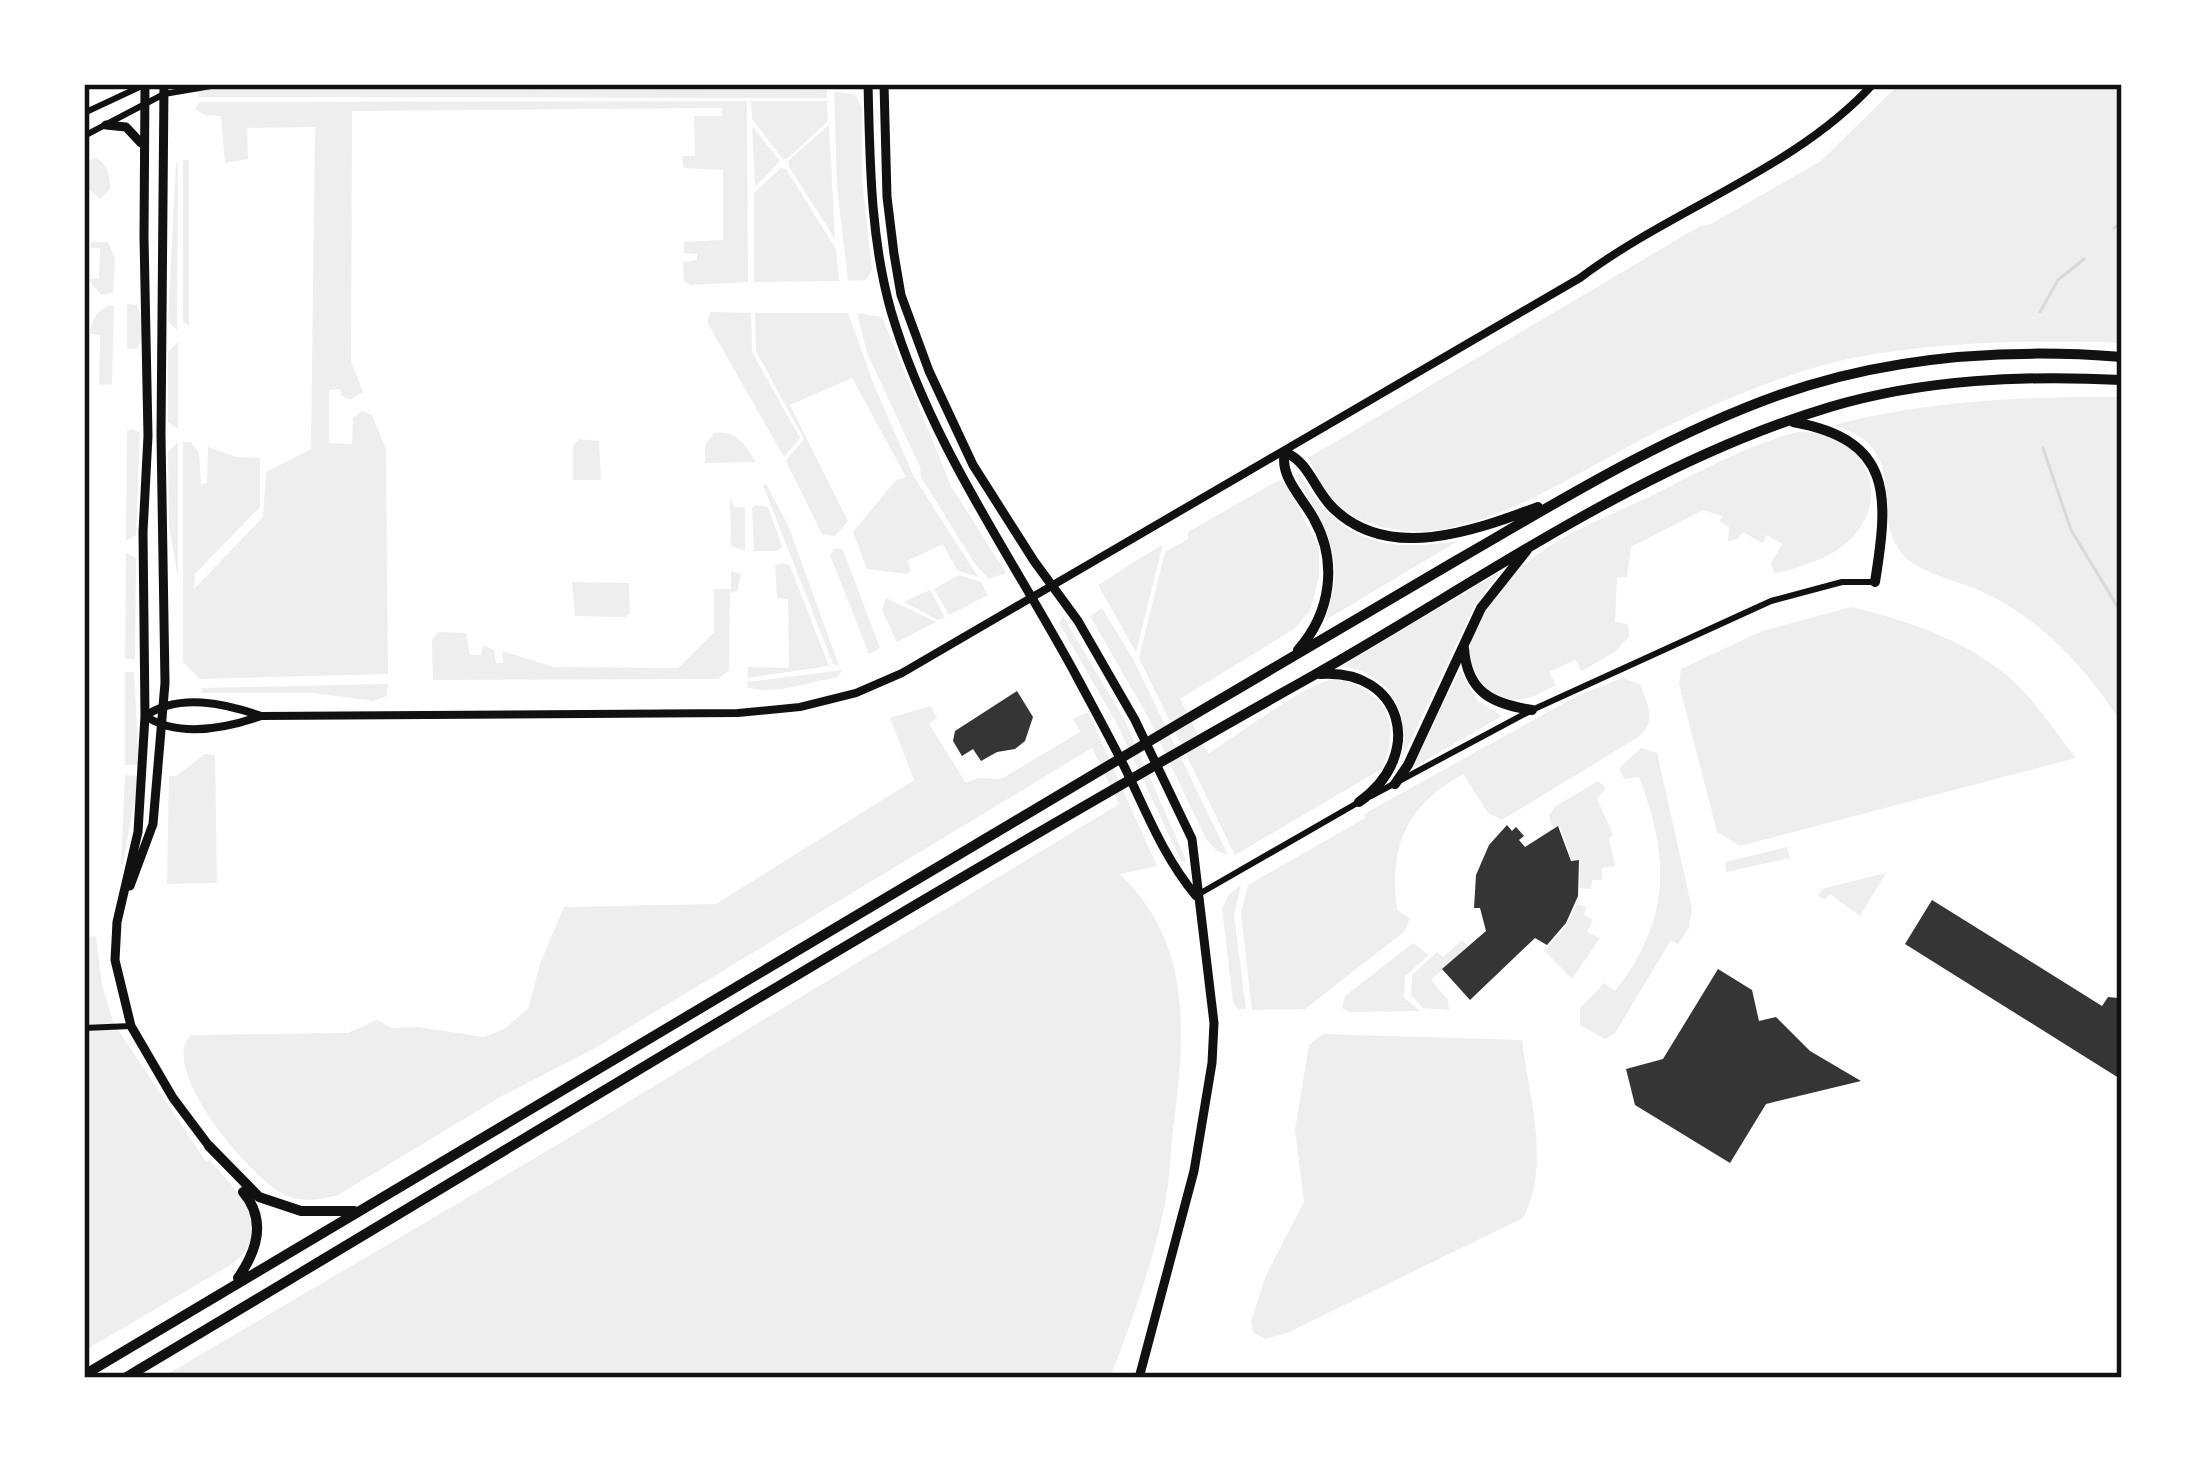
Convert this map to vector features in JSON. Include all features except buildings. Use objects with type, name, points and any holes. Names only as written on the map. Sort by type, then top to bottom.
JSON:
[{"type":"highway","points":[[84,1375],[1292,656],[1567,496],[1739,410],[1844,374],[1893,364],[1972,357],[2122,357]]},
{"type":"highway","points":[[125,1378],[1614,498],[1789,421],[1864,397],[1971,381],[2122,380]]},
{"type":"highway","points":[[1789,421],[1835,431],[1865,453],[1876,472],[1882,512],[1875,582]]},
{"type":"highway","points":[[1292,656],[1322,610],[1328,564],[1314,519],[1283,469],[1285,452],[1302,464],[1336,512],[1400,538],[1466,532],[1567,496]]},
{"type":"highway","points":[[1395,784],[1481,608],[1533,543]]},
{"type":"highway","points":[[1464,645],[1466,666],[1483,697],[1532,710]]},
{"type":"highway","points":[[1315,675],[1336,673],[1365,683],[1386,700],[1397,723],[1400,738],[1392,770],[1359,802]]},
{"type":"highway","points":[[209,1146],[259,1197],[301,1211],[357,1210]]},
{"type":"highway","points":[[209,1146],[256,1216],[259,1237],[233,1286]]},
{"type":"main road","points":[[146,84],[145,716],[138,832],[115,960],[131,1026],[173,1098],[209,1146]]},
{"type":"main road","points":[[868,84],[870,180],[892,314],[949,453],[1125,769],[1164,854],[1196,896]]},
{"type":"main road","points":[[884,84],[886,197],[898,282],[910,323],[974,466],[1078,621],[1153,755],[1192,839],[1198,869],[1196,896],[1214,1023],[1212,1063],[1194,1172],[1139,1378]]},
{"type":"main road","points":[[121,907],[153,824],[163,728],[164,89]]},
{"type":"main road","points":[[106,125],[130,129],[143,154]]},
{"type":"street","points":[[84,113],[146,84]]},
{"type":"street","points":[[84,136],[164,89],[224,84]]},
{"type":"street","points":[[261,716],[226,728],[163,728],[145,716],[164,703],[226,704],[261,716],[589,717],[800,707],[856,693],[902,673],[1033,600],[1580,278],[1626,244],[1795,149],[1874,84]]},
{"type":"street","points":[[1196,896],[1532,710],[1772,601],[1842,582],[1875,582]]},
{"type":"street","points":[[84,1028],[131,1026]]},
{"type":"shaded area","points":[[1899,84],[2122,84],[2122,343],[1963,344],[1899,350],[1822,366],[1687,417],[1528,500],[1463,525],[1431,531],[1391,529],[1351,515],[1327,494],[1308,458],[1700,226],[1821,161]]},
{"type":"shaded area","points":[[198,90],[827,90],[827,98],[198,97]]},
{"type":"shaded area","points":[[834,91],[855,95],[862,108],[862,180],[872,270],[866,280],[848,281],[837,187]]},
{"type":"shaded area","points":[[747,101],[748,282],[690,285],[684,281],[683,262],[697,260],[697,254],[684,253],[684,242],[723,240],[723,170],[684,168],[682,156],[695,156],[694,116],[722,116],[722,108],[352,111],[351,361],[363,392],[350,400],[340,389],[329,390],[329,443],[352,444],[353,418],[362,411],[372,415],[386,449],[388,674],[200,679],[183,662],[183,442],[191,442],[199,453],[201,484],[207,483],[208,447],[236,457],[260,458],[260,507],[195,574],[194,589],[263,517],[266,472],[311,449],[315,127],[247,128],[248,159],[225,163],[221,116],[195,109],[199,102]]},
{"type":"shaded area","points":[[751,101],[827,101],[828,121],[783,159],[752,119]]},
{"type":"shaded area","points":[[829,125],[835,239],[788,161]]},
{"type":"shaded area","points":[[752,126],[780,161],[755,187]]},
{"type":"shaded area","points":[[96,157],[110,180],[110,190],[100,199],[84,185],[84,164]]},
{"type":"shaded area","points":[[183,160],[189,160],[189,325],[183,322]]},
{"type":"shaded area","points":[[176,162],[178,165],[177,330],[168,321]]},
{"type":"shaded area","points":[[781,168],[836,249],[839,281],[754,282],[754,193]]},
{"type":"shaded area","points":[[91,242],[108,242],[115,259],[113,293],[101,295],[88,279],[99,278],[100,248],[91,248]]},
{"type":"shaded area","points":[[127,304],[136,305],[141,315],[137,349],[127,349]]},
{"type":"shaded area","points":[[114,306],[112,384],[99,385],[100,335],[90,334],[95,317]]},
{"type":"shaded area","points":[[711,312],[751,313],[752,352],[800,438],[784,457],[707,322]]},
{"type":"shaded area","points":[[755,313],[848,313],[914,477],[978,577],[957,570],[943,544],[907,561],[911,570],[907,574],[867,569],[853,532],[896,480],[906,477],[852,378],[790,405],[848,521],[835,536],[822,534],[786,461],[804,439],[756,351]]},
{"type":"shaded area","points":[[857,313],[882,317],[951,486],[1006,573],[989,579],[975,564],[921,477],[867,353]]},
{"type":"shaded area","points":[[178,342],[178,429],[168,422],[168,352]]},
{"type":"shaded area","points":[[2122,397],[2122,724],[2079,666],[2026,617],[1983,592],[1907,559],[1894,542],[1883,468],[1875,451],[1860,437],[1834,425],[1904,410],[1976,402]]},
{"type":"shaded area","points":[[127,431],[140,433],[136,535],[126,541]]},
{"type":"shaded area","points":[[1797,432],[1826,436],[1849,448],[1864,465],[1871,486],[1869,508],[1859,529],[1839,548],[1774,573],[1771,563],[1782,544],[1767,535],[1762,543],[1743,532],[1728,541],[1729,527],[1720,521],[1722,516],[1703,510],[1631,547],[1627,577],[1617,578],[1615,622],[1628,624],[1629,636],[1616,651],[1582,671],[1575,660],[1549,672],[1556,685],[1527,698],[1502,697],[1485,686],[1471,659],[1475,629],[1491,601],[1526,564],[1597,521],[1742,452]]},
{"type":"shaded area","points":[[714,433],[734,436],[756,462],[705,463],[705,445]]},
{"type":"shaded area","points":[[579,439],[599,441],[601,480],[573,480],[573,446]]},
{"type":"shaded area","points":[[178,442],[178,579],[169,525],[168,452]]},
{"type":"shaded area","points":[[1299,473],[1330,514],[1365,537],[1407,545],[1458,541],[1324,621],[1334,562],[1324,528],[1295,475]]},
{"type":"shaded area","points":[[1279,480],[1285,483],[1319,547],[1319,577],[1310,611],[1294,629],[1180,699],[1208,754],[1306,690],[1331,680],[1344,681],[1381,704],[1389,719],[1389,744],[1383,768],[1235,855],[1139,658],[1165,552],[1188,539],[1188,532]]},
{"type":"shaded area","points":[[766,484],[788,525],[839,666],[833,664]]},
{"type":"shaded area","points":[[730,497],[734,507],[745,507],[745,551],[731,546]]},
{"type":"shaded area","points":[[768,507],[782,546],[778,551],[754,551],[752,508]]},
{"type":"shaded area","points":[[1163,544],[1136,652],[1098,585]]},
{"type":"shaded area","points":[[835,548],[843,550],[880,648],[869,654],[830,555]]},
{"type":"shaded area","points":[[126,553],[136,558],[135,659],[125,659]]},
{"type":"shaded area","points":[[775,565],[790,566],[829,666],[747,678],[748,667],[789,668],[788,599],[777,598]]},
{"type":"shaded area","points":[[731,571],[741,574],[737,591],[730,593],[729,670],[718,679],[433,680],[432,640],[438,632],[466,633],[470,655],[481,655],[483,645],[494,650],[496,663],[503,663],[503,651],[553,667],[678,668],[714,632],[714,589],[731,589]]},
{"type":"shaded area","points":[[1500,572],[1474,607],[1403,756],[1403,724],[1393,696],[1372,677],[1341,666]]},
{"type":"shaded area","points":[[959,575],[981,582],[988,595],[949,615],[934,589]]},
{"type":"shaded area","points":[[572,582],[629,583],[630,613],[625,617],[575,616]]},
{"type":"shaded area","points":[[930,590],[945,617],[938,620],[904,602]]},
{"type":"shaded area","points":[[886,598],[936,622],[897,642],[882,610]]},
{"type":"shaded area","points":[[1851,607],[1931,632],[1987,661],[2024,692],[2076,758],[1740,846],[1717,832],[1679,684],[1681,669],[1762,631]]},
{"type":"shaded area","points":[[1102,608],[1133,659],[1228,855],[1206,839],[1148,717],[1090,616]]},
{"type":"shaded area","points":[[1063,616],[1125,721],[1187,862],[1181,861],[1117,724],[1059,623]]},
{"type":"shaded area","points":[[843,670],[837,677],[792,687],[747,687],[747,682]]},
{"type":"shaded area","points":[[1460,670],[1477,700],[1502,716],[1412,768]]},
{"type":"shaded area","points":[[125,672],[134,672],[139,765],[125,765]]},
{"type":"shaded area","points":[[1622,678],[1640,684],[1648,705],[1648,724],[1640,736],[1502,820],[1488,813],[1463,774],[1443,786],[1415,814],[1399,847],[1395,887],[1397,910],[1410,918],[1405,931],[1305,1009],[1252,1010],[1241,914],[1248,885],[1365,818],[1364,814],[1577,696]]},
{"type":"shaded area","points":[[388,684],[387,696],[373,701],[314,693],[202,693],[202,688]]},
{"type":"shaded area","points":[[930,706],[937,718],[929,724],[966,783],[977,778],[1001,779],[1080,732],[1073,719],[1088,712],[1157,866],[1119,874],[1161,930],[1172,961],[1181,1027],[1177,1096],[1160,1225],[1110,1378],[161,1378],[557,1145],[1119,804],[1092,748],[595,1048],[502,1096],[331,1197],[304,1200],[283,1194],[230,1144],[196,1095],[186,1071],[184,1051],[191,1035],[348,1033],[377,1020],[392,1028],[484,1037],[504,1029],[528,1009],[540,964],[564,907],[716,904],[914,780],[890,718]]},
{"type":"shaded area","points":[[1641,748],[1657,753],[1692,909],[1689,928],[1678,944],[1671,940],[1615,1033],[1605,1039],[1580,1025],[1580,1008],[1604,983],[1615,991],[1633,965],[1647,939],[1660,888],[1656,835],[1639,777],[1624,779],[1619,768]]},
{"type":"shaded area","points":[[205,754],[215,755],[217,883],[167,884],[169,776],[176,776]]},
{"type":"shaded area","points":[[125,775],[139,776],[121,864]]},
{"type":"shaded area","points":[[1598,781],[1606,788],[1597,799],[1613,835],[1609,838],[1615,866],[1602,868],[1602,880],[1592,880],[1591,889],[1580,888],[1580,860],[1572,860],[1560,826],[1553,829],[1549,815]]},
{"type":"shaded area","points":[[1787,847],[1790,858],[1726,872],[1725,862]]},
{"type":"shaded area","points":[[1886,873],[1860,916],[1830,894],[1825,900],[1818,896],[1822,889]]},
{"type":"shaded area","points":[[1241,885],[1234,915],[1246,1009],[1238,1009],[1233,1002],[1222,908]]},
{"type":"shaded area","points":[[1577,904],[1586,907],[1584,915],[1593,920],[1587,932],[1600,938],[1572,979],[1545,951]]},
{"type":"shaded area","points":[[96,936],[102,985],[114,1024],[206,1162],[210,1160],[241,1198],[253,1223],[245,1250],[232,1264],[84,1351],[84,937]]},
{"type":"shaded area","points":[[1462,940],[1468,946],[1431,980],[1448,1000],[1449,1010],[1423,1008],[1411,995],[1412,975],[1437,952],[1443,957]]},
{"type":"shaded area","points":[[1413,943],[1429,955],[1405,976],[1404,998],[1420,1011],[1349,1012],[1342,1008],[1345,996]]},
{"type":"shaded area","points":[[1323,1034],[1522,1040],[1536,1131],[1536,1176],[1523,1218],[1287,1333],[1265,1339],[1253,1332],[1251,1321],[1266,1275],[1304,1202],[1295,1130],[1309,1045]]},
{"type":"waterway","points":[[2114,228],[2122,222]]},
{"type":"waterway","points":[[2040,312],[2058,280],[2084,259]]},
{"type":"waterway","points":[[2043,448],[2071,530],[2122,614]]}]
